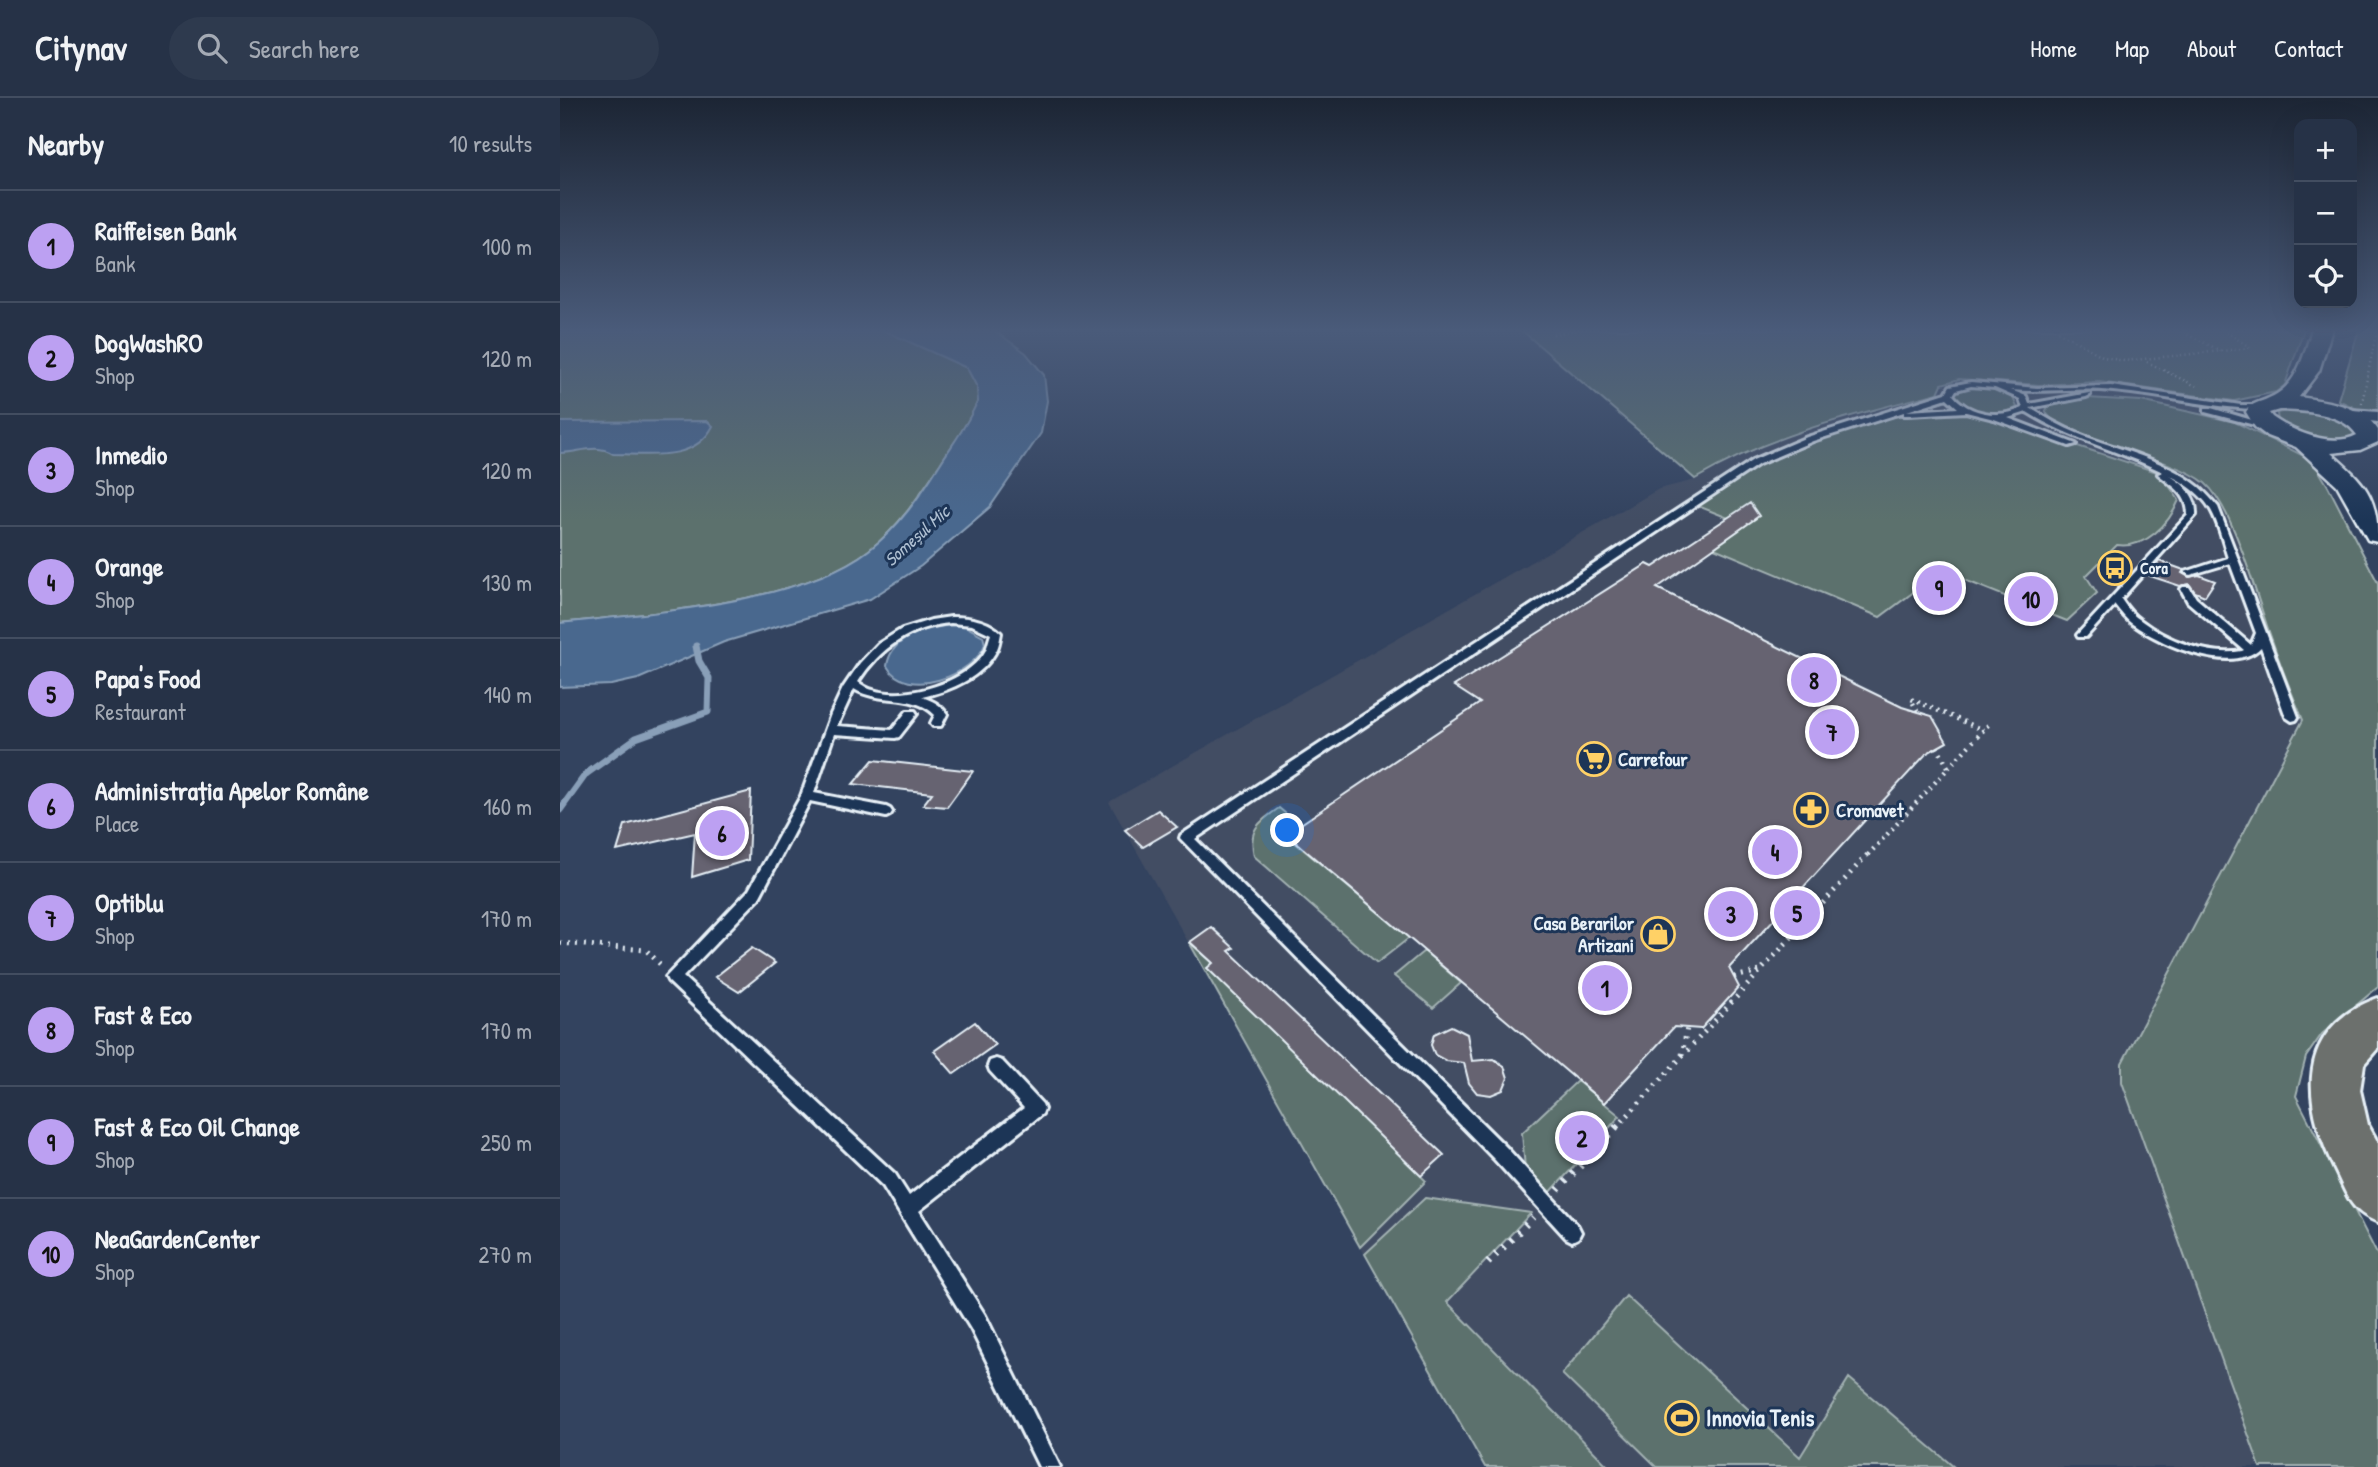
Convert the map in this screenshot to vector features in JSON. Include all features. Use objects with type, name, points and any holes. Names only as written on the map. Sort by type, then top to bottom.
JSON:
[{"type":"main road","points":[[2269,412],[2294,393]]},
{"type":"main road","points":[[2316,393],[2334,412],[2372,431]]},
{"type":"main road","points":[[2269,412],[2334,412]]},
{"type":"main road","points":[[2269,412],[2347,481],[2378,534]]},
{"type":"main road","points":[[2304,441],[2342,446],[2372,431]]},
{"type":"main road","points":[[2347,481],[2372,431]]},
{"type":"main road","points":[[2378,1019],[2344,1052],[2338,1066],[2336,1089],[2339,1118],[2378,1195]]},
{"type":"lane","points":[[1573,1232],[1501,1154],[1186,838],[1756,462],[1810,439],[1949,396],[1951,393]]},
{"type":"lane","points":[[2011,393],[2023,398],[2027,407],[2061,432],[2150,462],[2192,483],[2215,509],[2292,717]]},
{"type":"lane","points":[[2144,393],[2269,412]]},
{"type":"lane","points":[[1994,416],[2015,415],[2027,407],[2089,394],[2115,395],[2239,416],[2269,412]]},
{"type":"lane","points":[[1949,396],[1955,404],[1968,410],[1994,416],[2160,473],[2188,495],[2193,506],[2192,515],[2082,635]]},
{"type":"lane","points":[[1872,419],[1907,413],[1968,410]]},
{"type":"lane","points":[[2190,572],[2234,559]]},
{"type":"lane","points":[[2186,589],[2192,600],[2250,651]]},
{"type":"lane","points":[[2115,598],[2136,623],[2174,643],[2222,656],[2243,656],[2250,651],[2261,632]]},
{"type":"lane","points":[[852,683],[873,694],[904,695],[927,692],[968,676],[984,663],[995,648],[996,633],[984,624],[963,620],[942,620],[913,626],[884,641],[863,662],[852,683],[832,730],[807,796],[754,894],[673,977],[889,1180],[978,1322],[1050,1467]]},
{"type":"lane","points":[[904,695],[931,705],[941,714],[937,723]]},
{"type":"lane","points":[[832,730],[895,734],[911,714]]},
{"type":"lane","points":[[807,796],[886,812]]},
{"type":"lane","points":[[907,1209],[1036,1109],[996,1066]]},
{"type":"path","points":[[2362,404],[2364,393]]},
{"type":"path","points":[[1917,711],[1911,699],[1983,730]]},
{"type":"path","points":[[1488,1263],[1990,723]]},
{"type":"path","points":[[1937,747],[1948,767]]},
{"type":"path","points":[[560,943],[646,950],[673,977]]},
{"type":"path","points":[[1734,977],[1760,971]]},
{"type":"path","points":[[1682,1056],[1687,1028]]},
{"type":"shaded area","points":[[1922,393],[2176,393],[2234,401],[2235,422],[2245,432],[2357,656],[2252,967],[2378,1467],[1485,1467],[1109,802],[1659,489],[1695,480],[1728,460],[1832,419],[1884,407]]},
{"type":"green space","points":[[560,393],[977,393],[978,400],[970,417],[899,521],[869,550],[839,568],[803,583],[721,603],[560,623]]},
{"type":"green space","points":[[1595,393],[1938,393],[1813,427],[1753,450],[1695,479]]},
{"type":"green space","points":[[1954,393],[2001,393],[2013,398],[2017,407],[2009,412],[1992,414],[1975,410],[1952,397]]},
{"type":"green space","points":[[2176,393],[2272,393],[2234,401]]},
{"type":"green space","points":[[2340,393],[2378,393],[2378,413],[2357,409],[2338,400]]},
{"type":"green space","points":[[2087,398],[2141,401],[2235,422],[2306,457],[2314,463],[2328,486],[2378,583],[2378,987],[2322,1034],[2306,1057],[2296,1096],[2378,1256],[2378,1467],[2260,1467],[2122,1082],[2122,1063],[2303,720],[2279,660],[2244,557],[2216,496],[2205,483],[2189,473],[2074,433],[2057,423],[2046,412],[2047,407]]},
{"type":"green space","points":[[2293,409],[2337,418],[2351,427],[2356,434],[2347,439],[2328,441],[2306,435],[2278,422],[2277,413]]},
{"type":"green space","points":[[1968,410],[2160,473],[2179,500],[2169,518],[2155,533],[2138,543],[2117,545],[2086,576],[2097,593],[2067,621],[1942,571],[1880,617],[1714,548],[1746,525],[1693,504],[1756,462],[1807,439],[1886,418]]},
{"type":"green space","points":[[1279,808],[1299,825],[1286,835],[1409,938],[1377,963],[1254,856],[1252,839],[1256,828]]},
{"type":"green space","points":[[1189,942],[1213,963],[1208,968],[1426,1181],[1360,1247]]},
{"type":"green space","points":[[1424,951],[1461,983],[1433,1008],[1394,976]]},
{"type":"green space","points":[[1577,1081],[1620,1116],[1548,1195],[1525,1169],[1522,1133]]},
{"type":"green space","points":[[1425,1198],[1531,1213],[1447,1302],[1609,1467],[1485,1467],[1365,1254]]},
{"type":"green space","name":"Innovia Tenis","points":[[1626,1296],[1800,1457],[1849,1378],[1954,1467],[1657,1467],[1562,1374]]},
{"type":"water","name":"Someșul Mic","points":[[977,393],[1046,393],[1041,433],[990,507],[921,566],[870,599],[724,642],[638,679],[611,685],[560,687],[560,623],[678,610],[763,594],[803,583],[839,568],[869,550],[899,521],[925,488],[978,400]]},
{"type":"water","points":[[707,421],[713,426],[705,438],[694,446],[669,454],[613,454],[600,449],[560,453],[560,422]]},
{"type":"water","points":[[952,625],[965,626],[983,636],[985,644],[968,665],[954,674],[923,683],[909,682],[896,676],[887,666],[895,647],[911,635]]},
{"type":"building","points":[[1750,503],[1759,516],[1657,588],[1902,707],[1932,716],[1947,742],[1927,753],[1729,968],[1739,987],[1701,1029],[1674,1027],[1604,1103],[1286,834],[1480,703],[1454,686],[1647,564],[1653,567]]},
{"type":"building","points":[[2159,561],[2184,570],[2182,573],[2189,577],[2199,575],[2215,581],[2205,596],[2195,592],[2189,584],[2180,586],[2150,576]]},
{"type":"building","points":[[873,760],[973,771],[947,807],[923,805],[932,793],[853,784]]},
{"type":"building","points":[[751,791],[748,860],[692,877],[695,833],[617,851],[625,825]]},
{"type":"building","points":[[1158,810],[1177,827],[1143,847],[1125,830]]},
{"type":"building","points":[[1211,927],[1234,948],[1229,951],[1444,1155],[1421,1176],[1207,968],[1213,963],[1190,942]]},
{"type":"building","points":[[752,948],[775,963],[739,992],[715,977]]},
{"type":"building","points":[[975,1022],[995,1045],[954,1074],[934,1051]]},
{"type":"building","points":[[1451,1026],[1467,1034],[1472,1061],[1494,1059],[1504,1066],[1508,1078],[1503,1090],[1491,1095],[1477,1093],[1469,1083],[1464,1063],[1446,1061],[1435,1055],[1431,1045],[1434,1034]]},
{"type":"waterway","points":[[560,810],[586,774],[636,738],[708,712],[709,678],[699,661],[696,646]]},
{"type":"place","name":"Cora","points":[[2115,568]]},
{"type":"place","name":"Fast & Eco Oil Change","points":[[1939,588]]},
{"type":"place","name":"NeaGardenCenter","points":[[2031,599]]},
{"type":"place","name":"Fast & Eco","points":[[1814,680]]},
{"type":"place","name":"Optiblu","points":[[1832,732]]},
{"type":"place","name":"Carrefour","points":[[1594,759]]},
{"type":"place","name":"Cromavet","points":[[1811,810]]},
{"type":"place","name":"Administrația Apelor Române","points":[[722,833]]},
{"type":"place","name":"Orange","points":[[1775,852]]},
{"type":"place","name":"Papa's Food","points":[[1797,913]]},
{"type":"place","name":"Inmedio","points":[[1731,914]]},
{"type":"place","name":"Casa Berarilor Artizani","points":[[1658,934]]},
{"type":"place","name":"Raiffeisen Bank","points":[[1605,988]]},
{"type":"place","name":"DogWashRO","points":[[1582,1138]]},
{"type":"place","name":"Innovia Tenis","points":[[1682,1418]]}]
